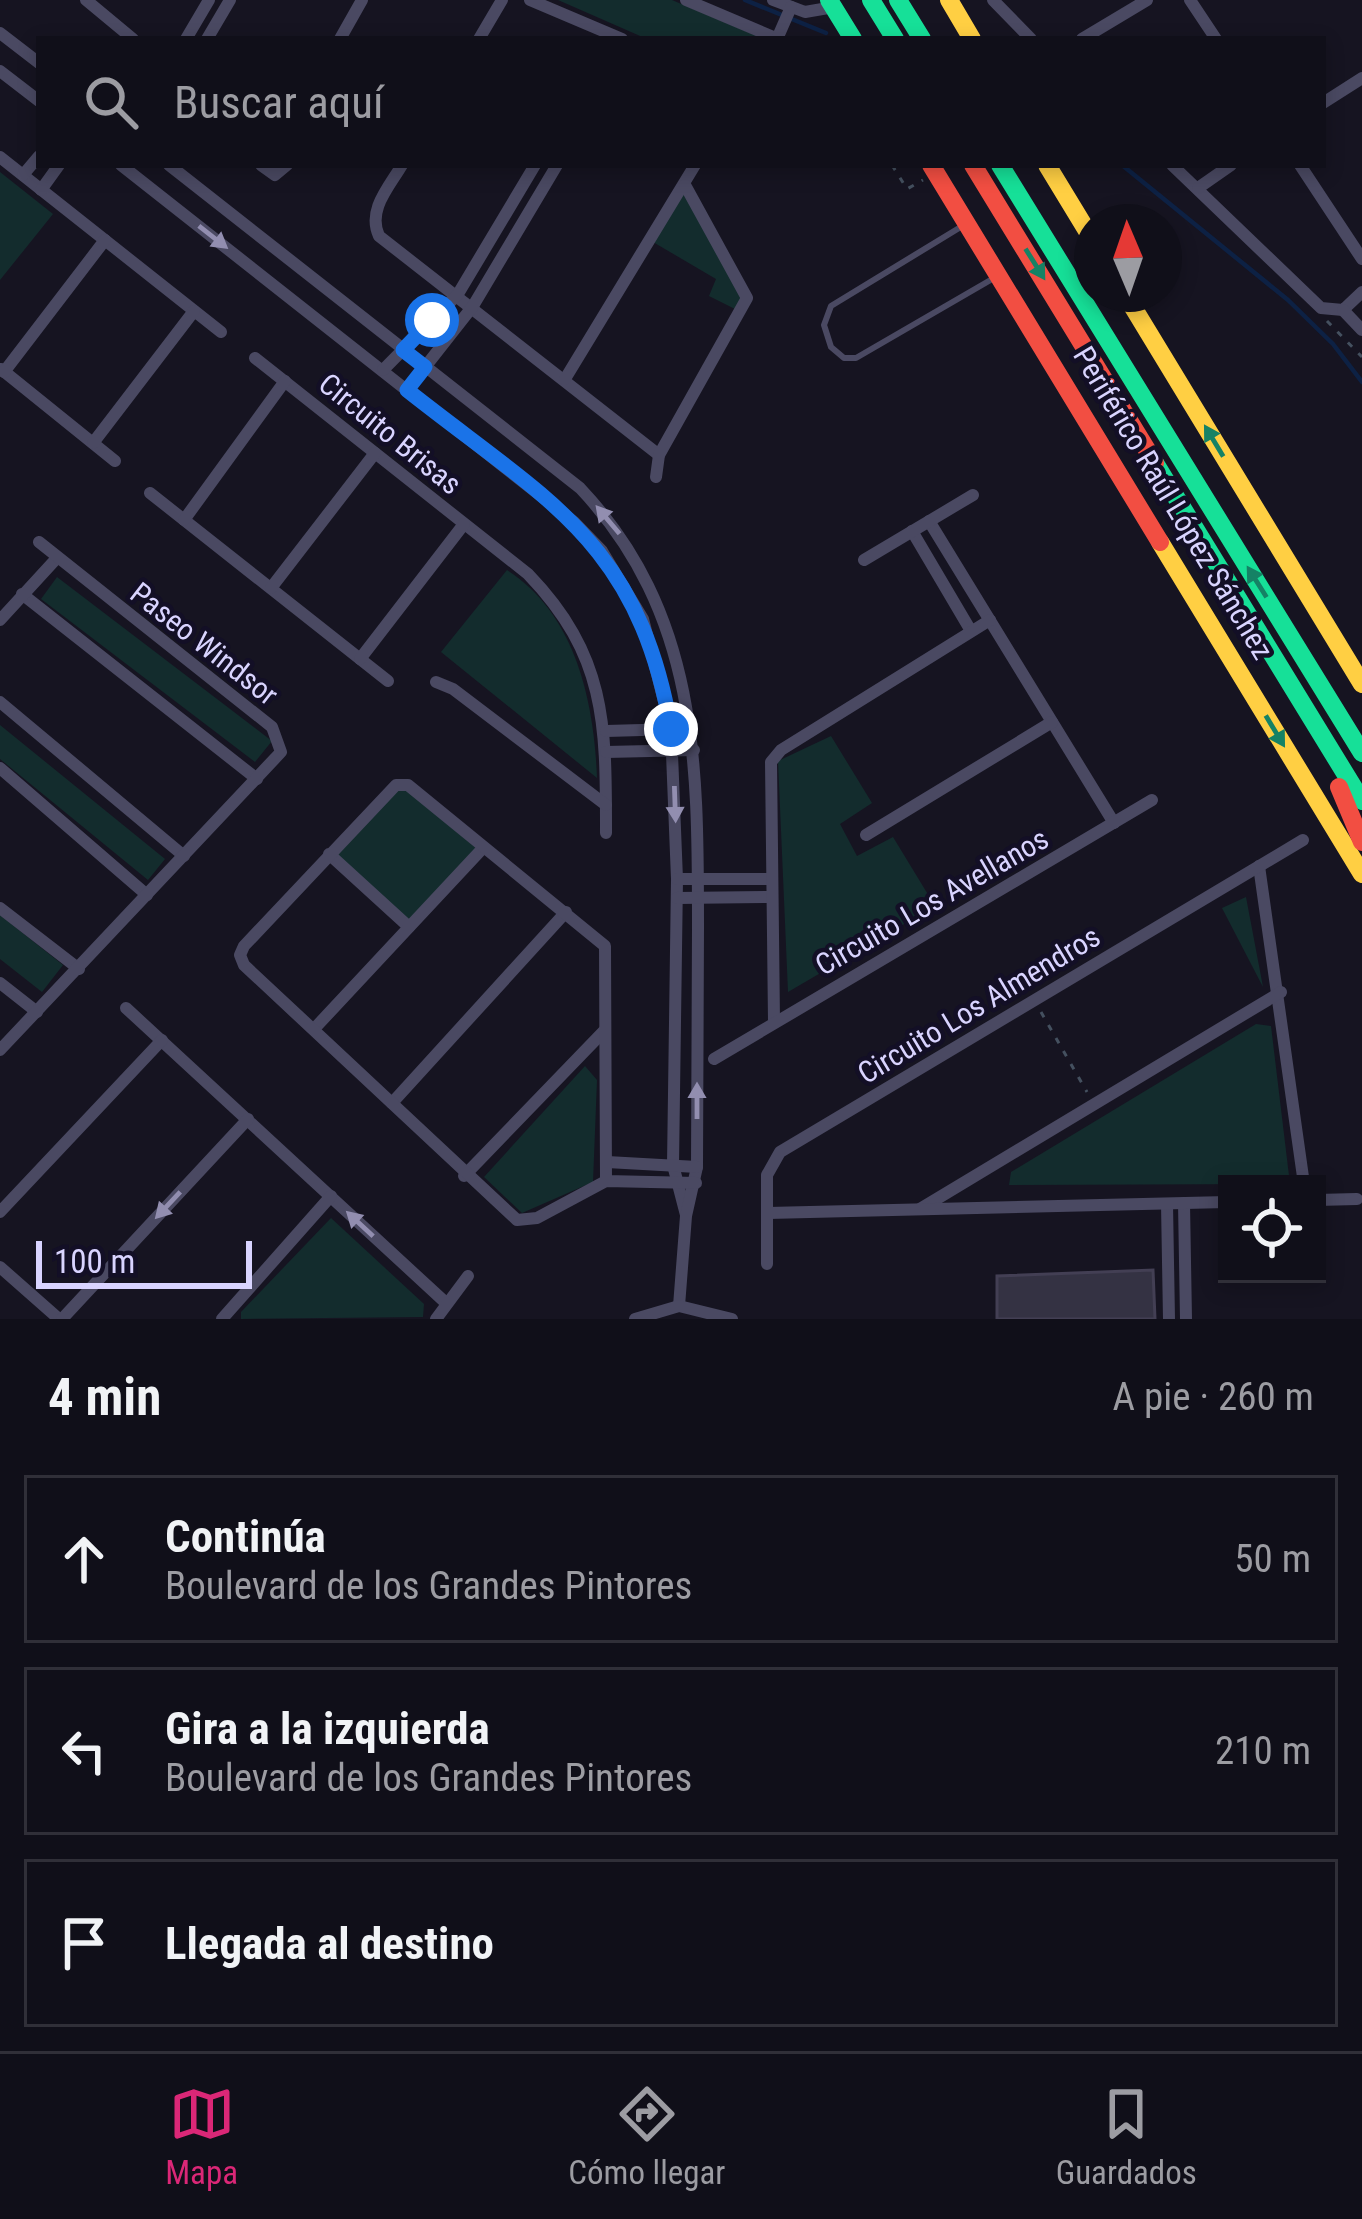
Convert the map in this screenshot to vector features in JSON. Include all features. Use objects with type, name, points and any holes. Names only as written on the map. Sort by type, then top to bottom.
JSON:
[{"type":"main road","points":[[871,0],[894,36]]},
{"type":"main road","points":[[898,0],[920,36]]},
{"type":"main road","points":[[949,0],[970,36]]},
{"type":"main road","points":[[831,4],[851,36]]},
{"type":"main road","name":"Periférico Raúl López Sánchez","points":[[976,168],[1362,801]]},
{"type":"main road","name":"Periférico Raúl López Sánchez","points":[[1002,168],[1362,753]]},
{"type":"main road","points":[[1049,168],[1074,209]]},
{"type":"main road","name":"Periférico Raúl López Sánchez","points":[[933,169],[1362,874]]},
{"type":"main road","points":[[1136,312],[1362,684]]},
{"type":"main road","points":[[1302,702],[1362,842]]},
{"type":"street","points":[[86,0],[129,36]]},
{"type":"street","points":[[188,36],[209,0]]},
{"type":"street","points":[[209,36],[230,0]]},
{"type":"street","points":[[342,36],[362,0]]},
{"type":"street","points":[[481,36],[502,0]]},
{"type":"street","points":[[530,0],[611,36]]},
{"type":"street","points":[[686,0],[779,36],[789,11]]},
{"type":"street","points":[[773,0],[789,11],[806,12],[831,4]]},
{"type":"street","points":[[993,0],[1028,36]]},
{"type":"street","points":[[1087,36],[1147,0]]},
{"type":"street","points":[[1190,0],[1214,36]]},
{"type":"street","points":[[0,33],[36,61]]},
{"type":"street","points":[[0,70],[36,99]]},
{"type":"street","points":[[1326,102],[1362,78]]},
{"type":"street","points":[[0,157],[221,332]]},
{"type":"street","points":[[22,175],[36,159]]},
{"type":"street","points":[[41,190],[57,168]]},
{"type":"street","points":[[127,168],[574,522],[602,551],[643,620],[674,751],[673,1165],[686,1216]]},
{"type":"street","points":[[173,168],[580,488],[632,550],[661,608],[694,750],[698,879],[698,1167],[686,1216],[679,1306]]},
{"type":"street","points":[[401,168],[373,224],[379,236],[659,454]]},
{"type":"street","points":[[383,370],[458,294],[533,168]]},
{"type":"street","points":[[407,390],[472,306],[555,168]]},
{"type":"street","points":[[565,379],[694,168]]},
{"type":"street","points":[[1175,168],[1321,308],[1342,310],[1362,330]]},
{"type":"street","points":[[1198,188],[1227,168]]},
{"type":"street","points":[[1302,168],[1362,259]]},
{"type":"street","points":[[656,477],[659,454],[746,298],[685,185]]},
{"type":"street","points":[[105,240],[2,370],[115,461]]},
{"type":"street","points":[[1342,310],[1362,292]]},
{"type":"street","points":[[93,443],[194,311]]},
{"type":"street","name":"Circuito Brisas","points":[[255,358],[528,574],[560,608],[583,646],[606,731],[606,833]]},
{"type":"street","name":"Circuito Brisas","points":[[184,520],[285,381]]},
{"type":"street","points":[[271,588],[375,453]]},
{"type":"street","points":[[149,493],[388,681]]},
{"type":"street","points":[[864,560],[973,495]]},
{"type":"street","points":[[929,521],[1114,823]]},
{"type":"street","name":"Circuito Brisas","points":[[360,658],[464,524]]},
{"type":"street","points":[[912,531],[971,631]]},
{"type":"street","name":"Paseo Windsor","points":[[0,1050],[281,752],[272,727],[39,542]]},
{"type":"street","points":[[0,620],[56,559]]},
{"type":"street","points":[[22,594],[256,779]]},
{"type":"street","name":"Circuito Los Avellanos","points":[[774,1022],[775,755],[990,620]]},
{"type":"street","points":[[436,682],[453,689],[606,805]]},
{"type":"street","points":[[0,702],[184,856]]},
{"type":"street","points":[[866,835],[1052,722]]},
{"type":"street","points":[[606,731],[691,729]]},
{"type":"street","points":[[606,752],[694,750]]},
{"type":"street","points":[[0,768],[147,895]]},
{"type":"street","points":[[606,1181],[605,946],[401,783],[329,854],[240,956],[464,1176],[522,1222],[606,1181],[695,1183]]},
{"type":"street","name":"Circuito Los Avellanos","points":[[714,1059],[1152,800]]},
{"type":"street","name":"Circuito Los Almendros","points":[[767,1264],[767,1175],[780,1152],[1303,839]]},
{"type":"street","points":[[314,1028],[483,848]]},
{"type":"street","points":[[329,854],[409,927]]},
{"type":"street","points":[[1259,866],[1303,1175]]},
{"type":"street","points":[[677,879],[772,879]]},
{"type":"street","points":[[677,898],[772,897]]},
{"type":"street","points":[[0,908],[79,969]]},
{"type":"street","points":[[392,1103],[566,912]]},
{"type":"street","points":[[0,983],[37,1012]]},
{"type":"street","points":[[919,1210],[1280,992]]},
{"type":"street","points":[[126,1007],[446,1303]]},
{"type":"street","points":[[464,1176],[605,1030]]},
{"type":"street","points":[[0,1212],[162,1040]]},
{"type":"street","points":[[0,1268],[61,1319],[248,1120]]},
{"type":"street","points":[[607,1162],[698,1167]]},
{"type":"street","points":[[222,1319],[331,1196]]},
{"type":"street","points":[[1326,1200],[1357,1199]]},
{"type":"street","points":[[768,1213],[1218,1202]]},
{"type":"street","points":[[1184,1203],[1186,1319]]},
{"type":"street","points":[[1167,1204],[1169,1319]]},
{"type":"street","points":[[1168,1269],[1185,1269]]},
{"type":"street","points":[[436,1319],[468,1276]]},
{"type":"street","points":[[635,1319],[679,1306],[732,1319]]},
{"type":"lane","points":[[967,223],[831,306],[824,325],[832,347],[844,358],[856,358],[1000,275]]},
{"type":"path","points":[[894,168],[907,189],[933,169]]},
{"type":"path","points":[[1034,1000],[1094,1105]]},
{"type":"green space","points":[[558,0],[672,0],[757,36],[640,36]]},
{"type":"green space","points":[[0,172],[53,214],[0,280]]},
{"type":"green space","points":[[685,190],[743,298],[737,310],[709,296],[716,279],[653,242]]},
{"type":"green space","points":[[507,570],[550,610],[577,662],[591,720],[597,778],[441,652]]},
{"type":"green space","points":[[57,577],[272,741],[255,762],[41,599]]},
{"type":"green space","points":[[0,725],[165,859],[148,880],[0,759]]},
{"type":"green space","points":[[831,736],[872,803],[840,824],[857,856],[893,837],[935,906],[788,992],[778,761]]},
{"type":"green space","points":[[402,785],[477,849],[410,921],[332,854]]},
{"type":"green space","points":[[1246,897],[1263,987],[1222,908]]},
{"type":"green space","points":[[0,915],[63,965],[42,992],[0,959]]},
{"type":"green space","points":[[1256,1024],[1271,1026],[1289,1175],[1218,1175],[1218,1184],[1009,1185],[1011,1172]]},
{"type":"green space","points":[[585,1066],[597,1080],[593,1182],[522,1213],[484,1177]]},
{"type":"green space","points":[[331,1218],[424,1304],[423,1317],[241,1319],[241,1312]]},
{"type":"building","points":[[1153,1270],[1155,1319],[997,1319],[997,1276]]},
{"type":"waterway","points":[[745,0],[826,33]]},
{"type":"waterway","points":[[1126,168],[1288,300],[1333,344],[1362,382]]},
{"type":"traffic: fast","points":[[829,0],[851,36]]},
{"type":"traffic: fast","points":[[871,0],[893,36]]},
{"type":"traffic: fast","points":[[898,0],[920,36]]},
{"type":"traffic: fast","points":[[1002,168],[1362,753]]},
{"type":"traffic: fast","points":[[1155,463],[1362,801]]},
{"type":"traffic: slow","points":[[949,0],[970,36]]},
{"type":"traffic: slow","points":[[1049,168],[1074,209]]},
{"type":"traffic: slow","points":[[1136,312],[1362,684]]},
{"type":"traffic: slow","points":[[1160,542],[1362,874]]},
{"type":"traffic: jam","points":[[933,168],[1160,542]]},
{"type":"traffic: jam","points":[[975,168],[1155,463]]},
{"type":"traffic: jam","points":[[1339,787],[1362,842]]},
{"type":"route","points":[[432,320],[403,350],[425,367],[407,390],[574,522],[602,551],[643,620],[663,683],[671,729]]}]
